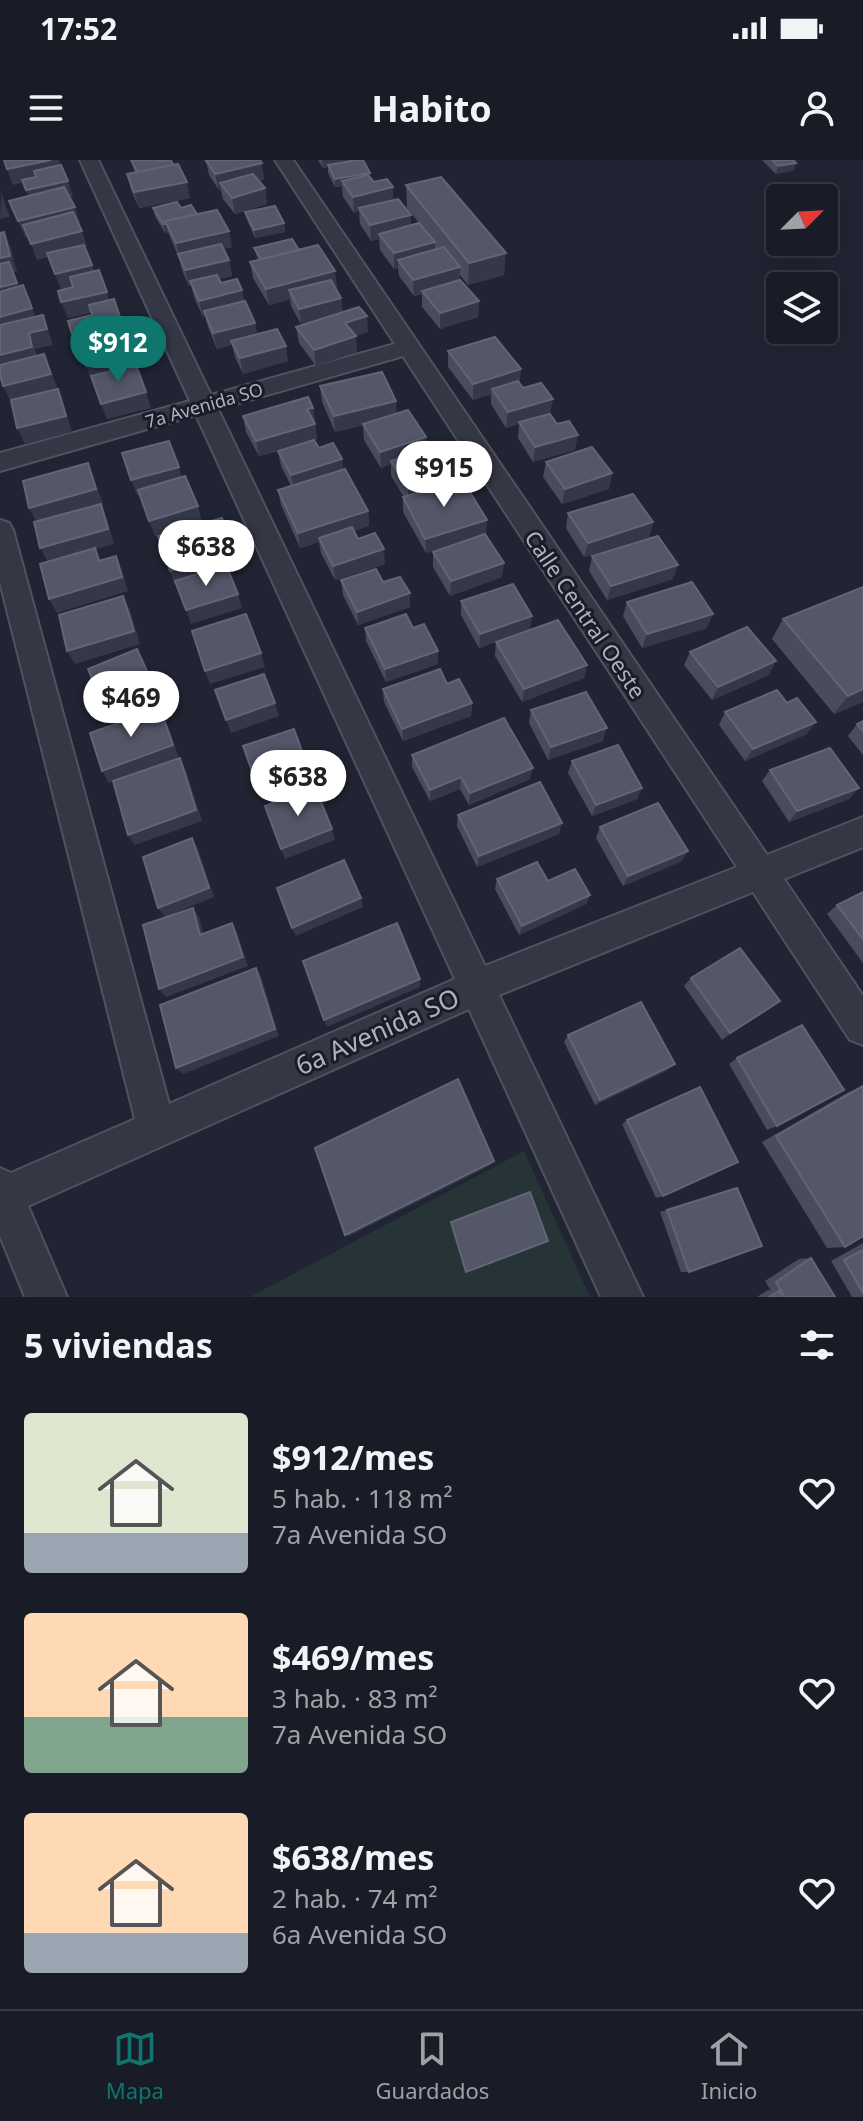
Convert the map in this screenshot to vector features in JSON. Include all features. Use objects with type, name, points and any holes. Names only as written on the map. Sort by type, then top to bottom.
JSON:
[{"type":"street","points":[[89,160],[479,986],[622,1297]]},
{"type":"street","name":"Calle Central Oeste","points":[[284,160],[863,1027]]},
{"type":"street","name":"7a Avenida SO","points":[[0,462],[409,347]]},
{"type":"street","points":[[0,530],[156,1127]]},
{"type":"street","name":"6a Avenida SO","points":[[1,1194],[479,986],[863,832]]},
{"type":"street","points":[[1,1194],[46,1297]]},
{"type":"shaded area","points":[[524,1151],[590,1297],[250,1297]]},
{"type":"building","points":[[4,160],[51,160],[7,169]]},
{"type":"building","points":[[131,160],[171,160],[173,165],[137,172]]},
{"type":"building","points":[[206,160],[260,160],[262,163],[215,174]]},
{"type":"building","points":[[363,160],[370,173],[335,179],[328,165]]},
{"type":"building","points":[[772,160],[793,160],[796,163],[778,166]]},
{"type":"building","points":[[178,164],[187,182],[134,192],[127,174]]},
{"type":"building","points":[[61,165],[68,181],[26,190],[22,180],[36,177],[34,171]]},
{"type":"building","points":[[253,174],[265,188],[232,198],[220,183]]},
{"type":"building","points":[[368,175],[374,182],[387,179],[393,187],[353,197],[342,181]]},
{"type":"building","points":[[441,177],[506,253],[469,263],[406,185]]},
{"type":"building","points":[[64,187],[75,207],[18,221],[9,201]]},
{"type":"building","points":[[398,199],[411,215],[370,225],[359,208]]},
{"type":"building","points":[[177,202],[181,208],[191,205],[197,214],[163,224],[153,208]]},
{"type":"building","points":[[275,206],[284,223],[254,230],[245,212]]},
{"type":"building","points":[[217,210],[229,231],[176,243],[165,221]]},
{"type":"building","points":[[73,212],[82,231],[31,244],[23,225]]},
{"type":"building","points":[[419,223],[435,242],[394,253],[379,234]]},
{"type":"building","points":[[4,232],[10,256],[0,258],[0,233]]},
{"type":"building","points":[[292,239],[299,250],[261,259],[254,248]]},
{"type":"building","points":[[221,244],[229,260],[185,270],[178,254]]},
{"type":"building","points":[[84,245],[92,265],[55,274],[47,253]]},
{"type":"building","points":[[318,245],[335,271],[266,289],[250,262]]},
{"type":"building","points":[[444,247],[460,267],[413,280],[398,260]]},
{"type":"building","points":[[9,262],[17,283],[0,287],[0,264]]},
{"type":"building","points":[[99,270],[107,292],[61,302],[58,291],[73,287],[70,277]]},
{"type":"building","points":[[217,275],[221,283],[237,279],[242,290],[199,301],[190,281]]},
{"type":"building","points":[[331,280],[341,298],[299,309],[289,290]]},
{"type":"building","points":[[460,280],[479,301],[440,313],[422,291]]},
{"type":"building","points":[[23,285],[32,308],[0,317],[0,292]]},
{"type":"building","points":[[114,299],[122,323],[72,334],[68,321],[92,315],[89,305]]},
{"type":"building","points":[[245,301],[255,323],[213,333],[204,311]]},
{"type":"building","points":[[359,307],[367,316],[345,323],[356,336],[314,350],[296,327]]},
{"type":"building","points":[[43,315],[47,329],[29,333],[32,347],[0,355],[0,325]]},
{"type":"building","points":[[277,329],[286,346],[240,358],[231,341]]},
{"type":"building","points":[[125,334],[132,355],[86,366],[79,345]]},
{"type":"building","points":[[495,337],[521,369],[473,384],[448,351]]},
{"type":"building","points":[[44,354],[51,374],[3,386],[0,365]]},
{"type":"building","points":[[136,365],[146,392],[101,404],[91,376]]},
{"type":"building","points":[[382,372],[396,401],[334,416],[320,386]]},
{"type":"building","points":[[518,381],[523,388],[541,383],[553,399],[508,412],[492,389]]},
{"type":"building","points":[[58,389],[66,416],[17,428],[11,400]]},
{"type":"building","points":[[308,397],[313,408],[307,409],[315,424],[256,441],[243,416]]},
{"type":"building","points":[[408,410],[426,437],[380,452],[363,424]]},
{"type":"building","points":[[550,414],[557,424],[569,421],[578,435],[535,447],[519,422]]},
{"type":"building","points":[[314,440],[319,448],[333,443],[342,459],[291,475],[278,451]]},
{"type":"building","points":[[169,441],[179,467],[131,480],[122,453]]},
{"type":"building","points":[[592,447],[612,473],[565,489],[546,462]]},
{"type":"building","points":[[430,448],[447,476],[408,489],[391,461]]},
{"type":"building","points":[[88,463],[96,489],[29,508],[23,481]]},
{"type":"building","points":[[345,469],[368,511],[298,533],[278,490]]},
{"type":"building","points":[[185,476],[198,506],[149,521],[138,490]]},
{"type":"building","points":[[462,479],[487,520],[425,539],[403,497]]},
{"type":"building","points":[[633,494],[653,522],[588,543],[568,513]]},
{"type":"building","points":[[101,504],[108,529],[40,548],[34,522]]},
{"type":"building","points":[[222,518],[236,552],[170,571],[158,536]]},
{"type":"building","points":[[352,527],[358,539],[375,533],[384,549],[333,566],[319,538]]},
{"type":"building","points":[[485,534],[504,563],[451,581],[433,552]]},
{"type":"building","points":[[658,536],[678,565],[611,586],[592,556]]},
{"type":"building","points":[[95,548],[99,561],[116,556],[122,577],[49,599],[40,564]]},
{"type":"building","points":[[226,565],[238,594],[186,610],[175,581]]},
{"type":"building","points":[[376,569],[383,582],[400,577],[410,593],[357,612],[341,580]]},
{"type":"building","points":[[692,582],[713,614],[647,634],[627,602]]},
{"type":"building","points":[[513,584],[532,616],[480,634],[461,601]]},
{"type":"building","points":[[863,587],[863,689],[848,696],[783,619]]},
{"type":"building","points":[[123,596],[134,631],[67,651],[59,615]]},
{"type":"building","points":[[246,614],[261,653],[205,671],[192,631]]},
{"type":"building","points":[[406,614],[413,628],[424,624],[438,651],[385,669],[365,628]]},
{"type":"building","points":[[558,620],[587,665],[524,689],[496,642]]},
{"type":"building","points":[[747,627],[776,661],[718,687],[690,652]]},
{"type":"building","points":[[137,649],[150,678],[100,698],[88,669]]},
{"type":"building","points":[[440,669],[447,684],[459,679],[472,703],[402,729],[383,689]]},
{"type":"building","points":[[264,674],[275,703],[226,720],[215,690]]},
{"type":"building","points":[[777,690],[787,703],[797,698],[816,722],[753,749],[725,712]]},
{"type":"building","points":[[586,692],[607,728],[551,747],[531,710]]},
{"type":"building","points":[[160,708],[173,745],[102,771],[90,733]]},
{"type":"building","points":[[504,718],[533,768],[470,793],[461,777],[430,790],[412,755]]},
{"type":"building","points":[[294,729],[308,768],[257,785],[243,746]]},
{"type":"building","points":[[618,745],[642,788],[596,805],[572,761]]},
{"type":"building","points":[[830,748],[859,788],[797,811],[770,770]]},
{"type":"building","points":[[180,758],[196,810],[128,835],[113,781]]},
{"type":"building","points":[[540,782],[562,823],[479,856],[458,815]]},
{"type":"building","points":[[315,787],[332,829],[281,849],[265,806]]},
{"type":"building","points":[[658,803],[688,851],[628,876],[600,827]]},
{"type":"building","points":[[192,838],[209,888],[158,908],[143,857]]},
{"type":"building","points":[[344,860],[361,898],[292,928],[277,888]]},
{"type":"building","points":[[537,862],[548,881],[575,869],[590,895],[522,926],[497,879]]},
{"type":"building","points":[[863,892],[863,939],[837,905]]},
{"type":"building","points":[[193,908],[200,935],[232,923],[243,957],[159,989],[143,925]]},
{"type":"building","points":[[397,923],[420,979],[324,1020],[303,961]]},
{"type":"building","points":[[740,948],[780,1001],[730,1033],[691,978]]},
{"type":"building","points":[[256,968],[275,1029],[176,1068],[160,1005]]},
{"type":"building","points":[[641,1002],[675,1064],[600,1100],[568,1035]]},
{"type":"building","points":[[802,1025],[844,1090],[777,1126],[737,1058]]},
{"type":"building","points":[[458,1079],[494,1161],[345,1235],[315,1148]]},
{"type":"building","points":[[863,1086],[863,1236],[845,1247],[776,1136]]},
{"type":"building","points":[[700,1087],[738,1162],[663,1196],[627,1120]]},
{"type":"building","points":[[737,1188],[762,1246],[689,1272],[667,1210]]},
{"type":"building","points":[[530,1192],[548,1241],[466,1272],[451,1222]]},
{"type":"building","points":[[863,1250],[863,1293],[844,1260]]},
{"type":"building","points":[[811,1258],[835,1297],[785,1297],[776,1282]]}]
